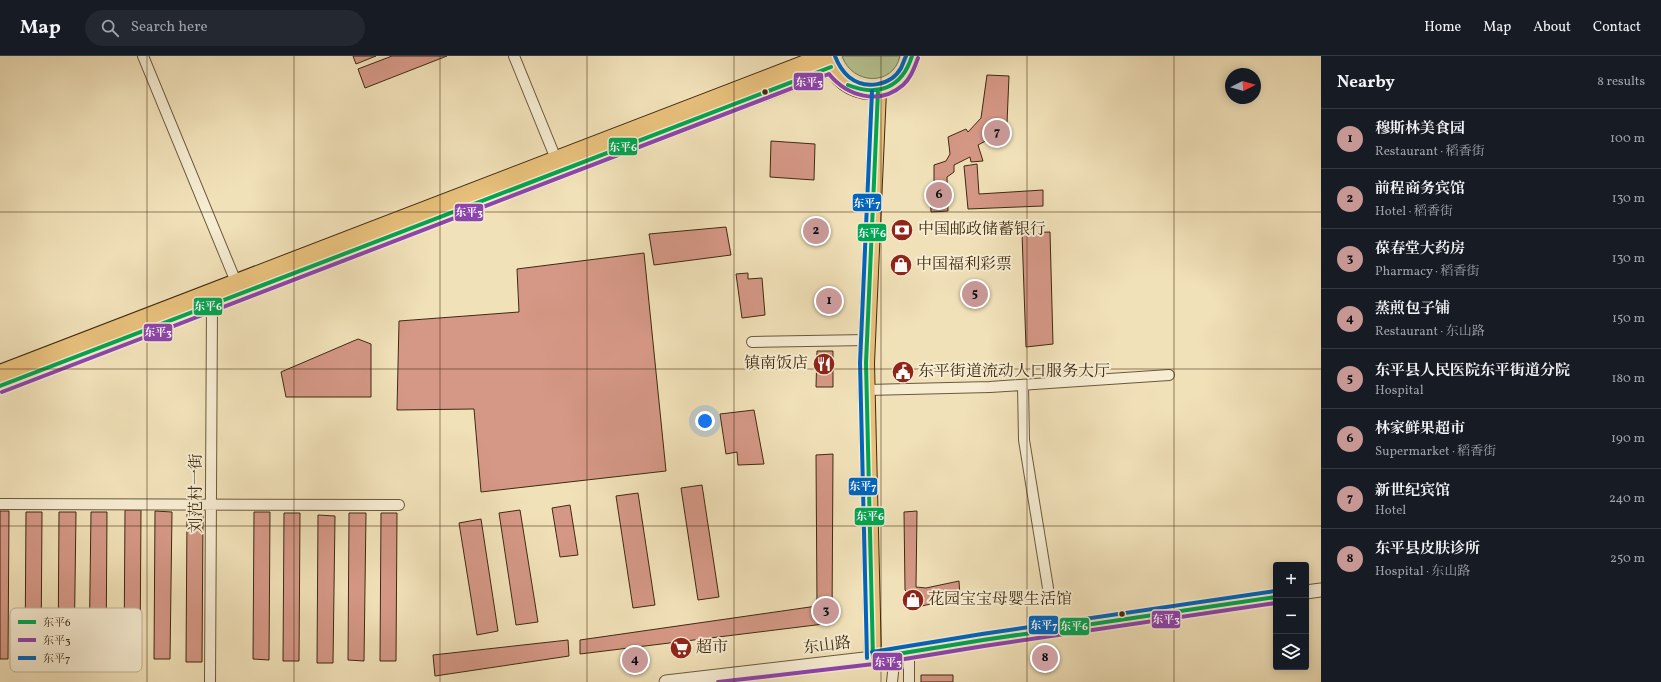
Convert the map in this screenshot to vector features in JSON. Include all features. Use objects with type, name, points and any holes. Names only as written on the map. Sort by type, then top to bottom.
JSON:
[{"type":"main road","points":[[828,60],[840,79],[853,88],[878,91],[894,85],[906,73],[912,56]]},
{"type":"main road","points":[[0,373],[556,159],[828,60]]},
{"type":"main road","points":[[0,386],[212,304],[828,60]]},
{"type":"main road","points":[[873,658],[867,340],[878,91]]},
{"type":"street","points":[[142,56],[236,282]]},
{"type":"street","points":[[514,56],[556,159]]},
{"type":"street","name":"刘范村一街","points":[[210,682],[212,304]]},
{"type":"street","points":[[752,342],[867,340]]},
{"type":"street","points":[[867,390],[1023,385],[1169,375]]},
{"type":"street","points":[[1023,385],[1024,440],[1048,588]]},
{"type":"street","points":[[0,504],[399,505]]},
{"type":"street","points":[[1309,592],[1321,590]]},
{"type":"street","name":"东山路","points":[[666,682],[873,658],[1273,597]]},
{"type":"street","points":[[909,652],[909,682]]},
{"type":"street","points":[[892,682],[895,654]]},
{"type":"green space","points":[[842,56],[900,56],[896,66],[889,73],[881,77],[872,78],[863,77],[854,73],[847,66]]},
{"type":"building","points":[[353,56],[376,56],[356,64]]},
{"type":"building","points":[[392,56],[447,56],[365,88],[358,69]]},
{"type":"building","points":[[987,75],[1009,76],[1007,123],[997,124],[997,135],[978,145],[983,161],[971,162],[970,157],[954,165],[954,172],[947,177],[948,211],[931,212],[930,185],[934,184],[934,165],[946,161],[950,154],[948,137],[966,129],[968,132],[981,118]]},
{"type":"building","points":[[771,141],[815,144],[814,180],[770,177]]},
{"type":"building","points":[[977,164],[979,194],[1043,190],[1043,206],[968,209],[964,166]]},
{"type":"building","points":[[726,227],[731,255],[654,265],[649,234]]},
{"type":"building","points":[[1050,232],[1053,344],[1026,347],[1022,233]]},
{"type":"building","points":[[644,253],[666,471],[481,492],[474,409],[397,410],[399,321],[519,312],[517,269]]},
{"type":"building","points":[[748,273],[748,279],[762,278],[765,315],[742,318],[736,274]]},
{"type":"building","points":[[358,339],[371,344],[371,397],[286,397],[281,372]]},
{"type":"building","points":[[817,351],[833,351],[833,387],[816,387]]},
{"type":"building","points":[[754,410],[764,464],[738,465],[737,452],[726,454],[720,414]]},
{"type":"building","points":[[833,454],[832,623],[580,654],[580,640],[817,606],[816,455]]},
{"type":"building","points":[[702,485],[719,597],[698,600],[681,488]]},
{"type":"building","points":[[638,493],[655,605],[633,608],[616,496]]},
{"type":"building","points":[[570,505],[578,555],[560,557],[552,508]]},
{"type":"building","points":[[125,510],[141,510],[140,608],[124,608]]},
{"type":"building","points":[[520,510],[538,622],[516,625],[499,513]]},
{"type":"building","points":[[0,511],[9,511],[8,659],[0,659]]},
{"type":"building","points":[[155,511],[172,512],[170,659],[154,659]]},
{"type":"building","points":[[917,511],[916,587],[926,588],[959,581],[960,597],[922,606],[905,590],[904,512]]},
{"type":"building","points":[[26,512],[42,512],[41,608],[25,608]]},
{"type":"building","points":[[59,512],[76,512],[75,608],[58,608]]},
{"type":"building","points":[[91,512],[107,512],[106,608],[90,608]]},
{"type":"building","points":[[254,512],[270,512],[269,660],[253,659]]},
{"type":"building","points":[[284,513],[300,513],[299,661],[283,661]]},
{"type":"building","points":[[349,513],[366,513],[364,661],[348,660]]},
{"type":"building","points":[[381,513],[397,513],[396,661],[380,661]]},
{"type":"building","points":[[187,514],[203,514],[202,662],[186,662]]},
{"type":"building","points":[[318,515],[335,516],[333,663],[317,663]]},
{"type":"building","points":[[481,519],[498,631],[477,635],[459,523]]},
{"type":"building","points":[[568,640],[569,656],[435,676],[433,655]]},
{"type":"building","points":[[921,675],[953,675],[953,682],[921,682]]},
{"type":"transit line","name":"东平7","points":[[835,56],[840,67],[849,77],[862,84],[870,85],[891,79],[901,68],[906,56]]},
{"type":"transit line","name":"东平6","points":[[848,85],[859,89],[869,90],[879,90],[888,87],[902,76],[908,67],[912,56]]},
{"type":"transit line","name":"东平3","points":[[2,392],[829,74],[836,82],[854,93],[874,97],[884,95],[894,91],[906,82],[912,73],[918,58]]},
{"type":"transit line","name":"东平6","points":[[0,386],[831,67]]},
{"type":"transit line","name":"东平7","points":[[867,658],[860,363],[872,91]]},
{"type":"transit line","name":"东平6","points":[[873,658],[866,363],[878,91]]},
{"type":"transit line","name":"东平7","points":[[872,652],[982,634],[1273,591]]},
{"type":"transit line","name":"东平6","points":[[873,658],[983,640],[1273,597]]},
{"type":"transit line","name":"东平3","points":[[718,682],[874,664],[984,646],[1273,603]]},
{"type":"place","name":"新世纪宾馆","points":[[997,133]]},
{"type":"place","name":"林家鲜果超市","points":[[939,195]]},
{"type":"place","name":"中国邮政储蓄银行","points":[[902,230]]},
{"type":"place","name":"前程商务宾馆","points":[[816,231]]},
{"type":"place","name":"中国福利彩票","points":[[901,265]]},
{"type":"place","name":"东平县人民医院东平街道分院","points":[[975,294]]},
{"type":"place","name":"穆斯林美食园","points":[[829,301]]},
{"type":"place","name":"镇南饭店","points":[[824,364]]},
{"type":"place","name":"东平街道流动人口服务大厅","points":[[903,372]]},
{"type":"place","name":"花园宝宝母婴生活馆","points":[[913,600]]},
{"type":"place","name":"葆春堂大药房","points":[[826,611]]},
{"type":"place","name":"超市","points":[[681,648]]},
{"type":"place","name":"东平县皮肤诊所","points":[[1045,658]]},
{"type":"place","name":"蒸煎包子铺","points":[[635,660]]}]
